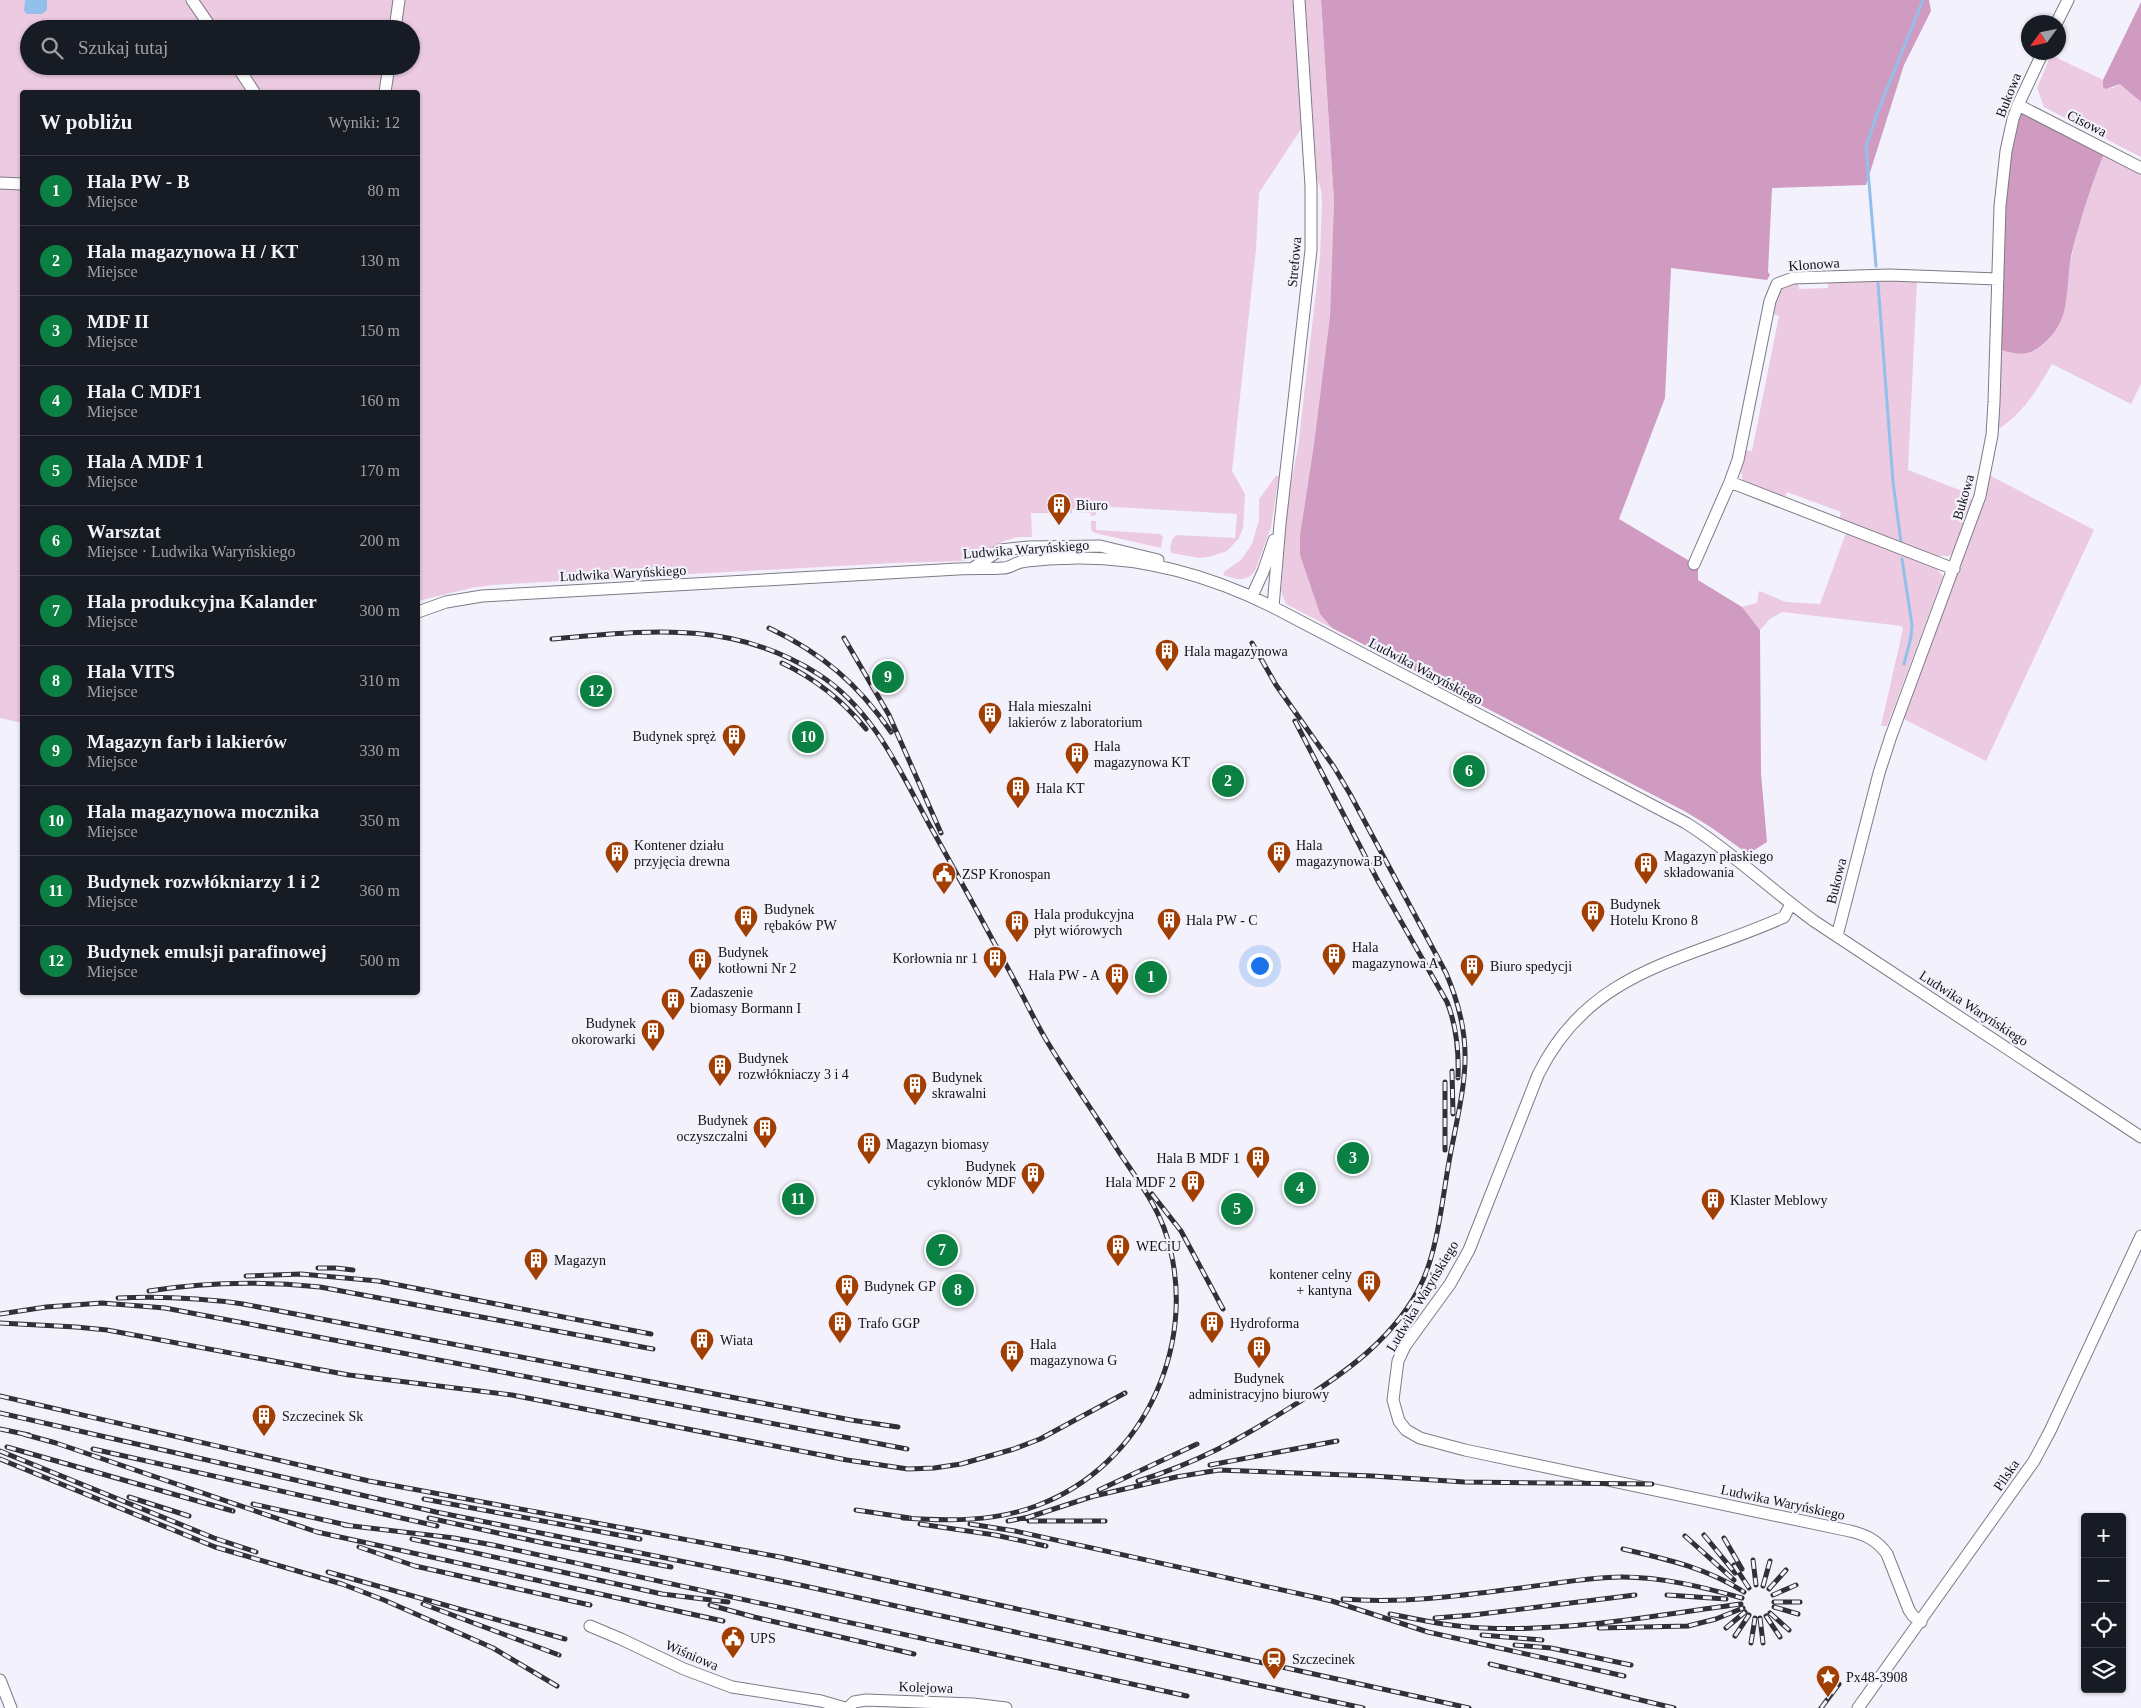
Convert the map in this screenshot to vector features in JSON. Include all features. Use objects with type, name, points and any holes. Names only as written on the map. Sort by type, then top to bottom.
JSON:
[{"type":"street","points":[[192,0],[206,20]]},
{"type":"street","points":[[397,20],[400,0]]},
{"type":"street","name":"Strefowa","points":[[1273,607],[1280,524],[1308,281],[1312,224],[1299,0]]},
{"type":"street","points":[[2060,15],[2068,0]]},
{"type":"street","name":"Bukowa","points":[[1837,936],[1879,772],[1980,496],[1992,435],[1996,367],[2000,206],[2004,168],[2009,135],[2018,105],[2039,60]]},
{"type":"street","points":[[244,75],[253,90]]},
{"type":"street","points":[[385,90],[388,75]]},
{"type":"street","name":"Cisowa","points":[[2018,105],[2141,168]]},
{"type":"street","points":[[0,183],[20,184]]},
{"type":"street","name":"Klonowa","points":[[1694,564],[1730,482],[1741,445],[1770,301],[1777,284],[1793,278],[1889,275],[1998,279]]},
{"type":"street","points":[[1730,482],[1954,569]]},
{"type":"street","name":"Strefowa","points":[[1252,596],[1267,563],[1280,524]]},
{"type":"street","points":[[973,568],[1000,550],[1029,547],[1089,546],[1162,565]]},
{"type":"street","name":"Ludwika Waryńskiego","points":[[420,611],[446,602],[482,596],[973,568],[1008,568],[1019,563],[1074,558],[1108,559],[1162,565],[1252,596],[1686,823],[1736,856],[1791,904],[1837,936],[2141,1137]]},
{"type":"street","name":"Ludwika Waryńskiego","points":[[1791,904],[1784,917],[1656,966],[1622,983],[1592,1005],[1567,1030],[1538,1075],[1466,1256],[1442,1296],[1406,1346],[1398,1362],[1394,1406],[1399,1421],[1406,1430],[1430,1441],[1547,1469],[1850,1531],[1871,1538],[1882,1546],[1888,1554],[1912,1616],[1921,1622]]},
{"type":"street","name":"Pilska","points":[[1858,1708],[2034,1461],[2050,1431],[2141,1236]]},
{"type":"street","name":"Wiśniowa","points":[[590,1626],[684,1669],[732,1687],[821,1701],[847,1708]]},
{"type":"street","points":[[0,1680],[12,1708]]},
{"type":"street","name":"Kolejowa","points":[[847,1708],[854,1702],[866,1700],[973,1704],[1006,1708]]},
{"type":"shaded area","points":[[0,0],[189,0],[202,20],[20,20],[20,75],[239,75],[249,90],[20,90],[20,180],[0,180]]},
{"type":"shaded area","points":[[197,0],[395,0],[392,20],[210,20]]},
{"type":"shaded area","points":[[405,0],[1293,0],[1303,126],[1259,193],[1256,249],[1232,471],[1245,494],[1243,528],[1239,538],[1227,551],[1209,557],[1199,558],[1172,553],[1170,550],[1172,540],[1176,535],[1235,538],[1237,514],[1096,506],[1096,515],[1091,516],[1091,513],[1079,512],[1078,509],[1072,509],[1072,513],[1031,513],[1032,537],[1017,537],[1004,541],[966,561],[893,563],[492,585],[420,601],[420,90],[391,90],[394,75],[420,75],[420,20],[402,20]]},
{"type":"shaded area","points":[[1305,0],[1321,0],[1334,201],[1330,316],[1314,444],[1300,535],[1300,555],[1320,614],[1332,628],[1286,604],[1281,591],[1287,502],[1298,448],[1320,257],[1322,203],[1321,189],[1317,179]]},
{"type":"shaded area","points":[[1321,0],[1929,0],[1931,11],[1904,65],[1866,185],[1772,188],[1768,272],[1770,275],[1767,280],[1671,268],[1665,398],[1619,519],[1698,566],[1698,580],[1742,607],[1760,630],[1761,774],[1767,842],[1748,854],[1686,812],[1332,628],[1320,614],[1300,555],[1300,535],[1314,444],[1330,316],[1334,201]]},
{"type":"shaded area","points":[[2141,2],[2141,102],[2120,84],[2106,89],[2103,87],[2103,80]]},
{"type":"shaded area","points":[[2049,60],[2061,60],[2103,80],[2103,87],[2113,88],[2120,84],[2124,86],[2141,102],[2141,157],[2044,107],[2037,88]]},
{"type":"shaded area","points":[[248,75],[383,75],[380,90],[259,90]]},
{"type":"shaded area","points":[[2022,115],[2027,115],[2104,154],[2087,200],[2073,248],[2066,304],[2062,318],[2055,331],[2045,342],[2033,351],[2021,354],[2001,350],[2004,226],[2010,154],[2015,129]]},
{"type":"shaded area","points":[[2104,154],[2141,173],[2141,384],[2131,404],[2052,364],[2022,409],[1997,430],[2001,350],[2025,352],[2037,349],[2047,341],[2058,325],[2065,309],[2069,268],[2076,239],[2088,196]]},
{"type":"shaded area","points":[[0,186],[20,186],[20,723],[0,718]]},
{"type":"shaded area","points":[[1917,280],[1908,470],[1970,494],[1971,502],[1954,551],[1949,556],[1939,556],[1938,559],[1839,520],[1841,512],[1787,492],[1784,499],[1743,481],[1741,472],[1745,450],[1752,451],[1779,316],[1772,314],[1774,302],[1781,287],[1798,282],[1799,289],[1828,288],[1828,281]]},
{"type":"shaded area","points":[[1989,475],[2094,530],[1986,761],[1902,718]]},
{"type":"shaded area","points":[[1276,476],[1279,476],[1271,527],[1255,571],[1244,579],[1223,575],[1225,571],[1241,560],[1252,544],[1259,520],[1259,499]]},
{"type":"shaded area","points":[[1091,521],[1096,521],[1096,530],[1160,534],[1163,537],[1161,548],[1095,533],[1091,530]]},
{"type":"shaded area","points":[[1846,533],[1936,568],[1943,576],[1887,726],[1881,726],[1903,629],[1902,626],[1782,612],[1770,619],[1760,630],[1742,607],[1757,603],[1759,591],[1786,602],[1820,604]]},
{"type":"water","points":[[25,0],[47,0],[47,10],[42,14],[27,14],[24,11]]},
{"type":"waterway","points":[[1876,266],[1866,147],[1878,111],[1923,0]]},
{"type":"waterway","points":[[1878,283],[1893,482],[1901,542]]},
{"type":"waterway","points":[[1902,559],[1912,625],[1904,664]]},
{"type":"railway","points":[[769,628],[806,648],[838,671],[865,699],[891,732]]},
{"type":"railway","points":[[552,639],[655,632],[721,637],[753,644],[786,656],[818,674],[837,688],[870,723],[896,763],[1044,1036],[1143,1187],[1164,1228],[1174,1270],[1176,1312],[1170,1354],[1156,1393],[1135,1429],[1108,1461],[1075,1487],[1036,1506],[1020,1511],[987,1518],[936,1520],[903,1518]]},
{"type":"railway","points":[[844,638],[889,715],[941,833]]},
{"type":"railway","points":[[1138,1481],[1199,1458],[1236,1440],[1272,1419],[1348,1368],[1399,1320],[1423,1280],[1433,1250],[1463,1082],[1465,1062],[1461,1020],[1446,973],[1350,794],[1334,767],[1276,685],[1252,643]]},
{"type":"railway","points":[[782,663],[806,676],[828,692],[848,709],[866,729]]},
{"type":"railway","points":[[1295,721],[1378,881],[1447,1002],[1457,1039],[1458,1078]]},
{"type":"railway","points":[[1452,1071],[1453,1114]]},
{"type":"railway","points":[[1445,1082],[1445,1150]]},
{"type":"railway","points":[[1152,1194],[1181,1231],[1223,1309]]},
{"type":"railway","points":[[318,1268],[353,1270]]},
{"type":"railway","points":[[246,1276],[301,1274],[378,1281],[651,1334]]},
{"type":"railway","points":[[149,1291],[234,1283],[320,1287],[653,1349]]},
{"type":"railway","points":[[118,1298],[181,1298],[243,1304],[851,1420],[898,1427]]},
{"type":"railway","points":[[0,1314],[46,1307],[102,1303],[165,1308],[907,1449]]},
{"type":"railway","points":[[0,1323],[107,1330],[349,1375],[512,1395],[847,1460],[908,1469],[961,1464],[1014,1449],[1040,1439],[1125,1393]]},
{"type":"railway","points":[[0,1396],[369,1481],[780,1557],[1469,1708]]},
{"type":"railway","points":[[0,1413],[436,1512],[800,1585],[1363,1708]]},
{"type":"railway","points":[[0,1429],[29,1435]]},
{"type":"railway","points":[[23,1434],[56,1443],[317,1532],[723,1621]]},
{"type":"railway","points":[[1210,1465],[1337,1441]]},
{"type":"railway","points":[[1099,1490],[1197,1444]]},
{"type":"railway","points":[[7,1447],[233,1511]]},
{"type":"railway","points":[[93,1449],[437,1526]]},
{"type":"railway","points":[[0,1451],[214,1538],[256,1552]]},
{"type":"railway","points":[[0,1459],[215,1547],[342,1584],[384,1600],[493,1648],[557,1686]]},
{"type":"railway","points":[[1090,1497],[1176,1477],[1219,1470],[1373,1476],[1464,1482],[1652,1484]]},
{"type":"railway","points":[[1008,1521],[1029,1517],[1097,1495]]},
{"type":"railway","points":[[129,1497],[189,1516]]},
{"type":"railway","points":[[424,1499],[640,1539]]},
{"type":"railway","points":[[253,1504],[351,1526]]},
{"type":"railway","points":[[856,1510],[910,1518]]},
{"type":"railway","points":[[429,1518],[544,1543],[671,1567]]},
{"type":"railway","points":[[1029,1521],[1105,1521]]},
{"type":"railway","points":[[920,1524],[995,1535],[1046,1546]]},
{"type":"railway","points":[[970,1524],[1015,1531],[1332,1601],[1428,1632],[1624,1676]]},
{"type":"railway","points":[[344,1525],[454,1538],[493,1545],[1187,1696]]},
{"type":"railway","points":[[1704,1535],[1735,1573]]},
{"type":"railway","points":[[1685,1536],[1734,1580]]},
{"type":"railway","points":[[1724,1538],[1742,1569]]},
{"type":"railway","points":[[412,1539],[662,1594],[728,1602]]},
{"type":"railway","points":[[359,1547],[415,1566],[590,1605]]},
{"type":"railway","points":[[1623,1549],[1701,1570],[1744,1592]]},
{"type":"railway","points":[[1753,1560],[1756,1585]]},
{"type":"railway","points":[[1763,1586],[1770,1561]]},
{"type":"railway","points":[[1734,1565],[1749,1588]]},
{"type":"railway","points":[[1769,1589],[1786,1570]]},
{"type":"railway","points":[[328,1572],[565,1639]]},
{"type":"railway","points":[[1343,1599],[1412,1600],[1610,1577],[1637,1577],[1682,1583],[1742,1598]]},
{"type":"railway","points":[[1773,1595],[1796,1585]]},
{"type":"railway","points":[[1435,1618],[1635,1595]]},
{"type":"railway","points":[[1667,1595],[1726,1599]]},
{"type":"railway","points":[[1774,1602],[1800,1602]]},
{"type":"railway","points":[[423,1604],[559,1655]]},
{"type":"railway","points":[[1390,1614],[1460,1626],[1516,1629],[1613,1622],[1741,1604]]},
{"type":"railway","points":[[710,1605],[914,1654]]},
{"type":"railway","points":[[1774,1607],[1798,1614]]},
{"type":"railway","points":[[1599,1628],[1688,1626],[1716,1619],[1743,1608]]},
{"type":"railway","points":[[1726,1628],[1745,1612]]},
{"type":"railway","points":[[1770,1613],[1789,1630]]},
{"type":"railway","points":[[1735,1636],[1749,1615]]},
{"type":"railway","points":[[1766,1616],[1780,1637]]},
{"type":"railway","points":[[1751,1643],[1755,1618]]},
{"type":"railway","points":[[1760,1618],[1763,1643]]},
{"type":"railway","points":[[1482,1635],[1542,1640]]},
{"type":"railway","points":[[1515,1645],[1551,1648],[1631,1665]]},
{"type":"railway","points":[[1490,1664],[1674,1708]]},
{"type":"railway","points":[[1821,1708],[1839,1684]]},
{"type":"place","name":"Biuro","points":[[1059,526]]},
{"type":"place","name":"Hala magazynowa","points":[[1167,672]]},
{"type":"place","name":"Magazyn farb i lakierów","points":[[888,677]]},
{"type":"place","name":"Budynek emulsji parafinowej","points":[[596,691]]},
{"type":"place","name":"Hala mieszalni lakierów z laboratorium","points":[[990,735]]},
{"type":"place","name":"Hala magazynowa mocznika","points":[[808,737]]},
{"type":"place","name":"Budynek spręż","points":[[734,757]]},
{"type":"place","name":"Warsztat","points":[[1469,771]]},
{"type":"place","name":"Hala magazynowa KT","points":[[1077,775]]},
{"type":"place","name":"Hala magazynowa H / KT","points":[[1228,781]]},
{"type":"place","name":"Hala KT","points":[[1018,809]]},
{"type":"place","name":"Kontener działu przyjęcia drewna","points":[[617,874]]},
{"type":"place","name":"Hala magazynowa B","points":[[1279,874]]},
{"type":"place","name":"Magazyn płaskiego składowania","points":[[1646,885]]},
{"type":"place","name":"ZSP Kronospan","points":[[944,895]]},
{"type":"place","name":"Budynek Hotelu Krono 8","points":[[1593,933]]},
{"type":"place","name":"Budynek rębaków PW","points":[[746,938]]},
{"type":"place","name":"Hala PW - C","points":[[1169,941]]},
{"type":"place","name":"Hala produkcyjna płyt wiórowych","points":[[1017,943]]},
{"type":"place","name":"Hala magazynowa A","points":[[1334,976]]},
{"type":"place","name":"Hala PW - B","points":[[1151,977]]},
{"type":"place","name":"Korłownia nr 1","points":[[995,979]]},
{"type":"place","name":"Budynek kotłowni Nr 2","points":[[700,981]]},
{"type":"place","name":"Biuro spedycji","points":[[1472,987]]},
{"type":"place","name":"Hala PW - A","points":[[1117,996]]},
{"type":"place","name":"Zadaszenie biomasy Bormann I","points":[[673,1021]]},
{"type":"place","name":"Budynek okorowarki","points":[[653,1052]]},
{"type":"place","name":"Budynek rozwłókniaczy 3 i 4","points":[[720,1087]]},
{"type":"place","name":"Budynek skrawalni","points":[[915,1106]]},
{"type":"place","name":"Budynek oczyszczalni","points":[[765,1149]]},
{"type":"place","name":"MDF II","points":[[1353,1158]]},
{"type":"place","name":"Magazyn biomasy","points":[[869,1165]]},
{"type":"place","name":"Hala B MDF 1","points":[[1258,1179]]},
{"type":"place","name":"Hala C MDF1","points":[[1300,1188]]},
{"type":"place","name":"Budynek cyklonów MDF","points":[[1033,1195]]},
{"type":"place","name":"Budynek rozwłókniarzy 1 i 2","points":[[798,1199]]},
{"type":"place","name":"Hala MDF 2","points":[[1193,1203]]},
{"type":"place","name":"Hala A MDF 1","points":[[1237,1209]]},
{"type":"place","name":"Klaster Meblowy","points":[[1713,1221]]},
{"type":"place","name":"Hala produkcyjna Kalander","points":[[942,1250]]},
{"type":"place","name":"WECiU","points":[[1118,1267]]},
{"type":"place","name":"Magazyn","points":[[536,1281]]},
{"type":"place","name":"Hala VITS","points":[[958,1290]]},
{"type":"place","name":"kontener celny + kantyna","points":[[1369,1303]]},
{"type":"place","name":"Budynek GP","points":[[847,1307]]},
{"type":"place","name":"Trafo GGP","points":[[840,1344]]},
{"type":"place","name":"Hydroforma","points":[[1212,1344]]},
{"type":"place","name":"Wiata","points":[[702,1361]]},
{"type":"place","name":"Budynek administracyjno biurowy","points":[[1259,1369]]},
{"type":"place","name":"Hala magazynowa G","points":[[1012,1373]]},
{"type":"place","name":"Szczecinek Sk","points":[[264,1437]]},
{"type":"place","name":"UPS","points":[[733,1659]]},
{"type":"place","name":"Szczecinek","points":[[1274,1680]]},
{"type":"place","name":"Px48-3908","points":[[1828,1698]]}]
